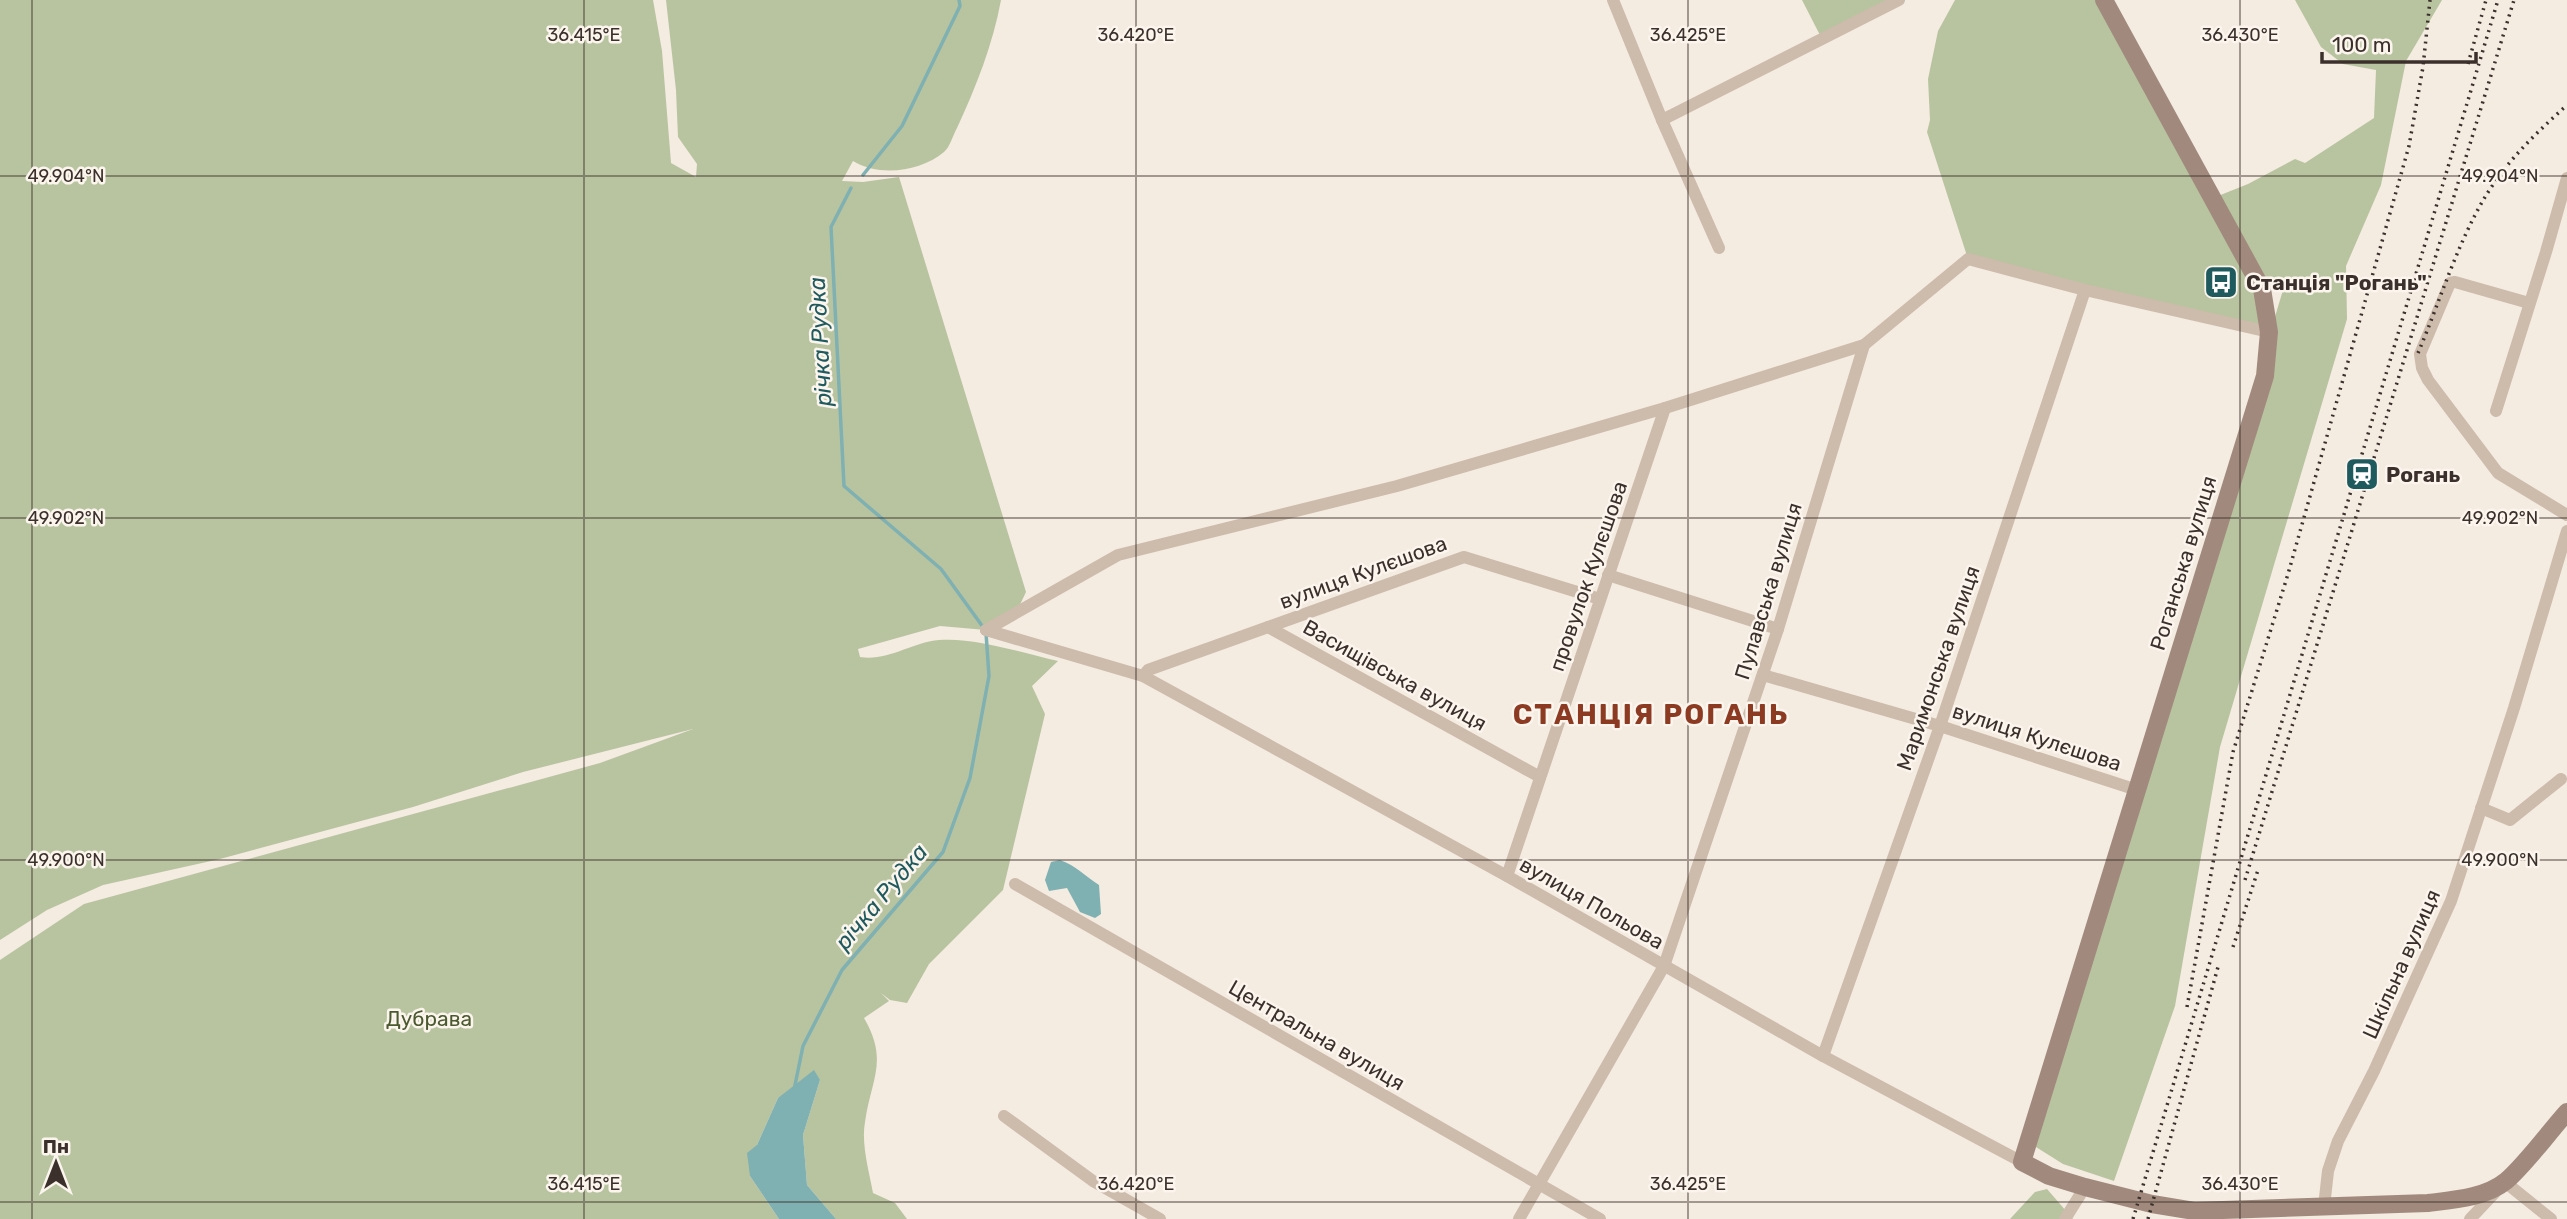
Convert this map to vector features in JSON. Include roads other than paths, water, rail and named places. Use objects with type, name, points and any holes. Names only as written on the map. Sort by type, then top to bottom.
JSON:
[{"type":"street","points":[[1613,0],[1662,120],[1719,248]]},
{"type":"street","points":[[1662,120],[1899,0]]},
{"type":"street","name":"Роганська вулиця","points":[[2022,1162],[2265,376],[2269,332],[2262,289],[2104,0]]},
{"type":"street","points":[[2496,411],[2567,178]]},
{"type":"street","points":[[1665,408],[1864,345],[1968,259],[2085,290],[2269,332]]},
{"type":"street","points":[[2529,303],[2455,282],[2450,284],[2420,360],[2428,380],[2498,473],[2567,515]]},
{"type":"street","name":"Маримонська вулиця","points":[[1823,1055],[1940,726],[2085,290]]},
{"type":"street","name":"Пулавська вулиця","points":[[1519,1219],[1664,966],[1778,629],[1864,345]]},
{"type":"street","name":"провулок Кулєшова","points":[[1507,876],[1665,408]]},
{"type":"street","name":"вулиця Польова","points":[[1665,408],[1397,486],[1118,555],[986,630],[1143,676],[1507,876],[1823,1055],[2022,1162]]},
{"type":"street","name":"Шкільна вулиця","points":[[2324,1207],[2328,1171],[2338,1141],[2374,1071],[2451,901],[2567,531]]},
{"type":"street","name":"вулиця Кулєшова","points":[[1143,676],[1148,670],[1464,556],[1600,599]]},
{"type":"street","points":[[1608,575],[1778,629]]},
{"type":"street","name":"Васищівська вулиця","points":[[1268,627],[1540,777]]},
{"type":"street","name":"вулиця Кулєшова","points":[[1763,675],[1940,726],[2137,790]]},
{"type":"street","points":[[2482,808],[2510,820],[2561,779]]},
{"type":"street","name":"Центральна вулиця","points":[[1015,884],[1600,1219]]},
{"type":"street","points":[[2470,1219],[2567,1112]]},
{"type":"street","points":[[1004,1116],[1093,1181],[1160,1219]]},
{"type":"street","points":[[2022,1162],[2049,1176],[2193,1215],[2428,1203],[2465,1198],[2505,1182]]},
{"type":"street","points":[[2505,1182],[2551,1219]]},
{"type":"street","points":[[2065,1219],[2085,1187]]},
{"type":"water","points":[[1060,860],[1099,885],[1101,914],[1095,918],[1080,912],[1067,888],[1049,891],[1045,880],[1051,862]]},
{"type":"water","points":[[814,1070],[820,1080],[803,1135],[807,1185],[836,1219],[779,1219],[750,1176],[747,1153],[757,1145],[778,1098]]},
{"type":"waterway","name":"річка Рудка","points":[[863,175],[902,126],[960,6],[959,0]]},
{"type":"waterway","name":"річка Рудка","points":[[851,188],[831,227],[844,486],[941,569],[983,627]]},
{"type":"waterway","name":"річка Рудка","points":[[794,1090],[803,1046],[842,970],[943,852],[970,778],[989,676],[986,633]]},
{"type":"railway","points":[[2187,1007],[2233,752],[2288,574],[2409,146],[2423,67],[2430,0]]},
{"type":"railway","points":[[2468,64],[2486,0]]},
{"type":"railway","points":[[2133,1219],[2498,0]]},
{"type":"railway","points":[[2245,880],[2514,0]]},
{"type":"railway","points":[[2418,353],[2454,261],[2487,194],[2515,156],[2567,105]]},
{"type":"railway","points":[[2233,947],[2258,870]]},
{"type":"railway","points":[[2148,1219],[2218,967]]},
{"type":"place","name":"Станція \"Рогань\"","points":[[2221,282]]},
{"type":"place","name":"Рогань","points":[[2362,474]]},
{"type":"district","name":"СТАНЦІЯ РОГАНЬ","points":[[1651,714]]},
{"type":"park label","name":"Дубрава","points":[[429,1018]]}]
